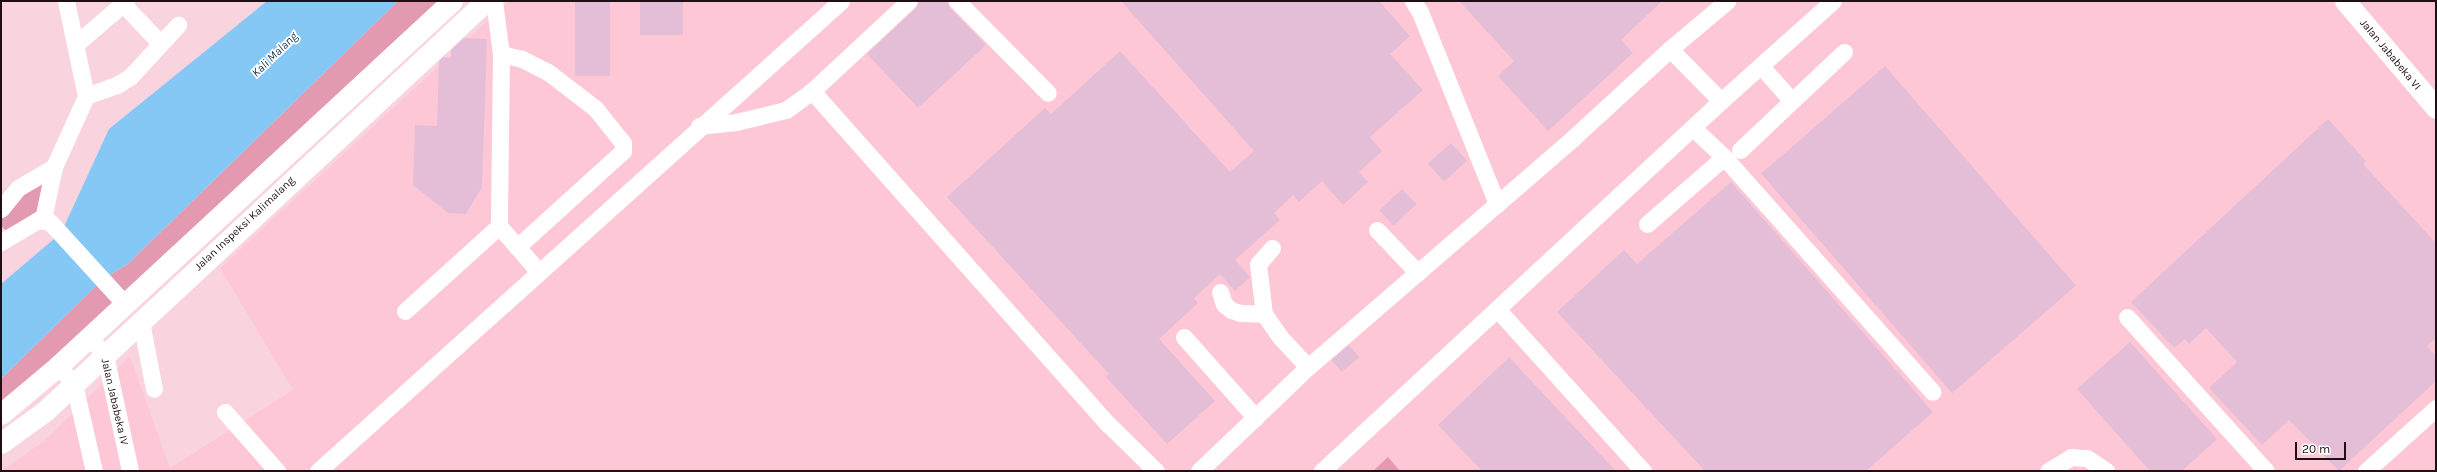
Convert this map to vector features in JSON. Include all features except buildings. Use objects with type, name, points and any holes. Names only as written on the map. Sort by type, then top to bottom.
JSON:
[{"type":"main road","points":[[1,414],[27,394],[58,366],[452,1]]},
{"type":"main road","name":"Jalan Inspeksi Kalimalang","points":[[1,443],[45,411],[486,1]]},
{"type":"main road","name":"Jalan Jababeka VI","points":[[2344,1],[2436,108]]},
{"type":"main road","points":[[27,394],[39,395],[43,399],[45,411]]},
{"type":"street","points":[[43,219],[54,167],[86,96],[66,1]]},
{"type":"street","points":[[494,1],[501,54],[499,226],[540,272]]},
{"type":"street","points":[[318,471],[540,272],[699,126],[841,1]]},
{"type":"street","points":[[699,126],[736,122],[786,110],[812,91],[909,1]]},
{"type":"street","points":[[957,1],[1048,93]]},
{"type":"street","points":[[1412,1],[1420,12],[1497,204]]},
{"type":"street","points":[[1322,471],[1498,310],[1721,101],[1833,1]]},
{"type":"street","points":[[76,44],[125,2],[160,43]]},
{"type":"street","points":[[1199,471],[1308,367],[1497,204],[1718,4]]},
{"type":"street","points":[[86,96],[117,85],[130,77],[178,24]]},
{"type":"street","points":[[1670,49],[1721,101]]},
{"type":"street","points":[[1740,150],[1791,100],[1844,52]]},
{"type":"street","points":[[501,54],[522,60],[548,72],[595,108],[623,142],[622,151],[517,247]]},
{"type":"street","points":[[1761,66],[1791,100]]},
{"type":"street","points":[[812,91],[1108,424],[1156,471]]},
{"type":"street","points":[[1693,128],[1724,157],[1933,392]]},
{"type":"street","points":[[1647,224],[1724,157]]},
{"type":"street","points":[[1,209],[18,188],[54,167]]},
{"type":"street","points":[[43,219],[57,229],[125,304]]},
{"type":"street","points":[[5,235],[43,219]]},
{"type":"street","points":[[405,311],[499,226]]},
{"type":"street","points":[[1377,230],[1418,273]]},
{"type":"street","points":[[1272,248],[1258,264],[1264,314],[1280,337],[1308,367]]},
{"type":"street","points":[[1220,292],[1224,304],[1231,310],[1240,314],[1264,314]]},
{"type":"street","points":[[1498,310],[1643,471]]},
{"type":"street","points":[[2127,317],[2266,471]]},
{"type":"street","points":[[141,322],[154,389]]},
{"type":"street","name":"Jalan Jababeka IV","points":[[89,337],[105,355],[130,471]]},
{"type":"street","points":[[1184,337],[1256,418]]},
{"type":"street","points":[[58,366],[74,384],[94,471]]},
{"type":"street","points":[[2366,471],[2436,408]]},
{"type":"street","points":[[226,412],[277,471]]},
{"type":"street","points":[[2048,471],[2071,457],[2087,458],[2106,471]]},
{"type":"shaded area","points":[[398,1],[451,1],[1,414],[1,379],[103,279],[128,264]]},
{"type":"shaded area","points":[[509,1],[2436,1],[2436,471],[1,471],[43,442],[130,356],[170,468],[293,390],[220,268]]},
{"type":"shaded area","points":[[43,173],[43,219],[12,236],[1,226],[1,209]]},
{"type":"shaded area","points":[[1388,457],[1400,471],[1373,471]]},
{"type":"water","points":[[267,1],[398,1],[128,264],[103,279],[1,379],[1,284],[61,233],[109,129]]},
{"type":"waterway","name":"Kali Malang","points":[[218,109],[332,1]]}]
